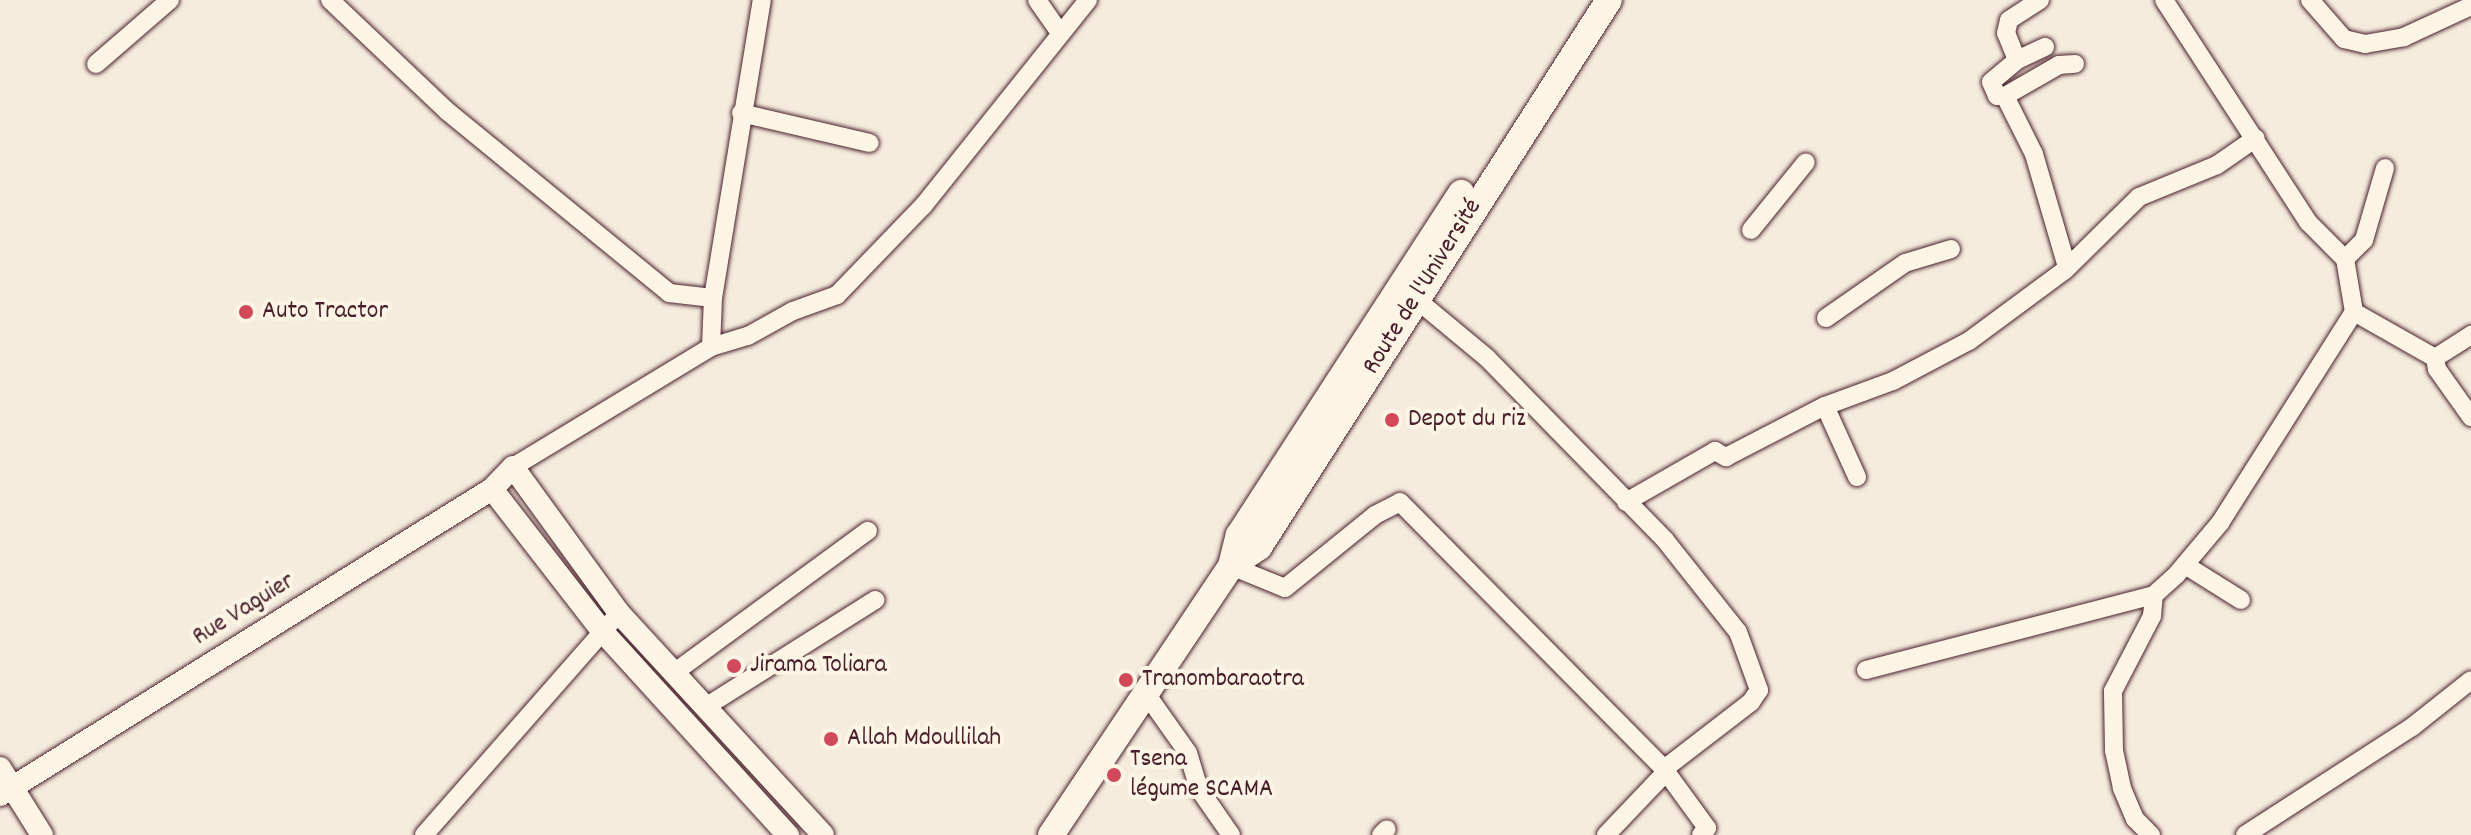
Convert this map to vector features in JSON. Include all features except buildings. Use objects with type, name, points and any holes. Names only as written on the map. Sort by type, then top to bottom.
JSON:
[{"type":"main road","name":"Route de l'Université","points":[[1051,835],[1231,566],[1239,535],[1589,0]]},
{"type":"main road","name":"Route de l'Université","points":[[1231,566],[1259,547],[1609,0]]},
{"type":"street","points":[[96,64],[170,0]]},
{"type":"street","points":[[330,0],[447,111],[669,293],[713,298]]},
{"type":"street","points":[[711,347],[713,298],[762,0]]},
{"type":"street","points":[[1037,0],[1060,33]]},
{"type":"street","points":[[823,835],[619,613],[513,467],[711,347],[748,336],[793,311],[837,295],[923,206],[1088,0]]},
{"type":"street","points":[[2017,60],[2006,33],[2009,20],[2040,0]]},
{"type":"street","points":[[1866,670],[2154,595],[2185,565],[2220,523],[2354,312],[2345,259],[2308,222],[2164,0]]},
{"type":"street","points":[[2310,0],[2344,39],[2365,44],[2404,37],[2471,6]]},
{"type":"street","points":[[2045,47],[2017,60],[1991,82],[1997,96],[2005,96],[2059,65],[2075,64]]},
{"type":"street","points":[[2005,96],[2034,154],[2067,267]]},
{"type":"street","points":[[741,113],[803,132],[870,143]]},
{"type":"street","points":[[1626,502],[1715,451],[1726,457],[1825,406],[1893,381],[1969,341],[2067,267],[2139,197],[2197,175],[2256,138]]},
{"type":"street","points":[[1751,230],[1806,162]]},
{"type":"street","points":[[2345,259],[2364,240],[2385,168]]},
{"type":"street","points":[[1826,318],[1905,263],[1951,249]]},
{"type":"street","points":[[1416,299],[1487,358],[1665,540],[1738,632],[1757,675],[1759,690],[1751,702],[1665,771],[1606,835]]},
{"type":"street","points":[[2354,312],[2435,358]]},
{"type":"street","points":[[2435,358],[2471,335]]},
{"type":"street","points":[[2435,358],[2437,369],[2471,417]]},
{"type":"street","points":[[1825,406],[1857,477]]},
{"type":"street","name":"Rue Vaguier","points":[[6,792],[492,489],[513,467]]},
{"type":"street","points":[[492,489],[603,632],[788,835]]},
{"type":"street","points":[[1231,566],[1285,588],[1375,515],[1400,502],[1665,771],[1707,828],[1701,835]]},
{"type":"street","points":[[675,672],[868,531]]},
{"type":"street","points":[[2185,565],[2241,600]]},
{"type":"street","points":[[2151,835],[2135,819],[2122,788],[2114,750],[2113,691],[2152,616],[2154,595]]},
{"type":"street","points":[[707,706],[875,600]]},
{"type":"street","points":[[424,835],[619,613]]},
{"type":"street","points":[[2245,835],[2399,736],[2471,680]]},
{"type":"street","points":[[1147,695],[1188,753],[1199,789],[1231,835]]},
{"type":"street","points":[[0,768],[6,792],[42,835]]},
{"type":"place","name":"Auto Tractor","points":[[246,312]]},
{"type":"place","name":"Depot du riz","points":[[1392,420]]},
{"type":"place","name":"Jirama Toliara","points":[[734,666]]},
{"type":"place","name":"Tranombaraotra","points":[[1126,680]]},
{"type":"place","name":"Allah Mdoullilah","points":[[831,739]]},
{"type":"place","name":"Tsena légume SCAMA","points":[[1114,775]]}]
